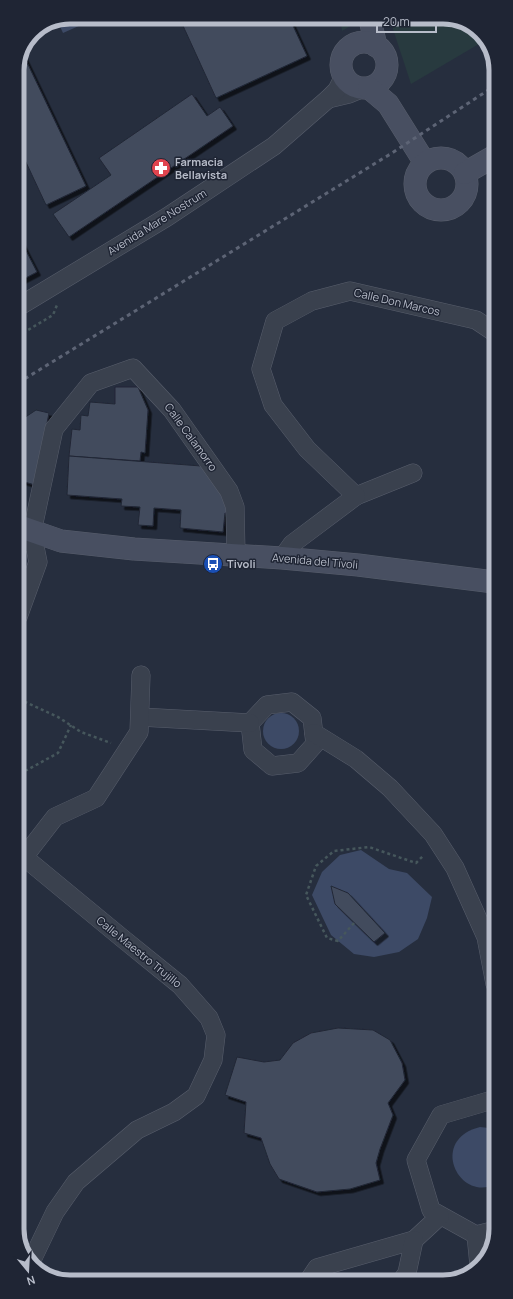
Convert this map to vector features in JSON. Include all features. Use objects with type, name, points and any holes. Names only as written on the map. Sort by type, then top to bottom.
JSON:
[{"type":"main road","points":[[367,44],[370,24]]},
{"type":"main road","points":[[367,44],[382,51],[386,58],[386,73],[371,85],[354,87],[342,76],[340,68],[341,60],[347,50],[367,44]]},
{"type":"main road","points":[[371,85],[388,104],[425,163]]},
{"type":"main road","points":[[440,157],[448,158],[461,166],[466,173],[468,181],[467,191],[463,199],[448,209],[439,210],[430,208],[422,203],[417,196],[415,178],[419,169],[432,159],[440,157]]},
{"type":"main road","points":[[466,173],[489,160]]},
{"type":"main road","name":"Avenida del Tívoli","points":[[24,535],[134,549],[236,554],[358,565],[489,581]]},
{"type":"street","name":"Avenida Mare Nostrum","points":[[24,303],[167,217],[274,146],[328,100],[337,90],[342,76]]},
{"type":"street","name":"Avenida Mare Nostrum","points":[[328,100],[349,94],[371,85]]},
{"type":"street","name":"Calle Don Marcos","points":[[356,496],[306,449],[273,405],[261,369],[275,321],[312,301],[350,291],[476,320],[489,329]]},
{"type":"street","name":"Calle Calamorro","points":[[24,532],[54,429],[91,383],[133,368],[172,410],[229,491],[235,507],[236,554]]},
{"type":"street","points":[[282,558],[292,544],[356,496],[413,473]]},
{"type":"street","points":[[24,537],[38,562],[24,600]]},
{"type":"street","points":[[24,852],[55,817],[96,798],[139,732],[141,675]]},
{"type":"street","points":[[292,702],[312,718],[315,744],[298,764],[272,766],[253,750],[250,723],[267,704],[292,702]]},
{"type":"street","points":[[140,717],[250,723]]},
{"type":"street","points":[[314,733],[356,759],[390,788],[433,834],[455,868],[486,937],[489,953]]},
{"type":"street","name":"Calle Maestro Trujillo","points":[[24,857],[180,985],[209,1018],[216,1035],[213,1060],[196,1096],[174,1112],[137,1130],[76,1182],[55,1212],[36,1251]]},
{"type":"street","points":[[482,1253],[487,1235],[440,1216],[431,1210],[416,1160],[441,1115],[489,1101]]},
{"type":"street","points":[[312,1275],[317,1268],[414,1240],[440,1216]]},
{"type":"street","points":[[406,1275],[414,1240]]},
{"type":"path","points":[[24,702],[58,717],[81,732],[128,749]]},
{"type":"path","points":[[24,771],[58,753],[71,725]]},
{"type":"path","points":[[354,923],[338,941],[327,938],[306,895],[316,866],[334,851],[369,847],[416,863],[437,841]]},
{"type":"shaded area","points":[[341,24],[354,24],[342,31]]},
{"type":"shaded area","points":[[391,24],[452,25],[466,30],[480,43],[411,84]]},
{"type":"water","points":[[83,24],[63,33],[60,26]]},
{"type":"water","points":[[285,713],[294,718],[298,724],[298,738],[294,744],[285,749],[277,749],[268,744],[264,738],[263,727],[268,718],[274,714]]},
{"type":"water","points":[[361,850],[389,869],[407,873],[432,897],[427,918],[418,939],[399,952],[374,957],[354,954],[331,935],[312,895],[322,872],[340,855]]},
{"type":"water","points":[[480,1127],[489,1128],[489,1186],[483,1188],[471,1185],[461,1178],[455,1168],[452,1156],[455,1144],[464,1134]]},
{"type":"building","points":[[182,24],[292,24],[307,56],[216,98]]},
{"type":"building","points":[[26,59],[86,186],[46,205],[24,158],[24,67]]},
{"type":"building","points":[[192,94],[207,116],[220,107],[233,126],[69,237],[53,214],[111,175],[99,158]]},
{"type":"building","points":[[24,247],[37,272],[24,279]]},
{"type":"building","points":[[115,387],[138,387],[148,410],[145,453],[141,452],[140,461],[69,456],[72,429],[80,430],[81,415],[88,416],[90,402],[115,404]]},
{"type":"building","points":[[36,410],[49,413],[35,485],[24,482],[24,418]]},
{"type":"building","points":[[69,456],[201,466],[229,496],[228,513],[225,513],[223,532],[180,528],[181,510],[154,508],[153,526],[138,525],[140,507],[121,506],[122,499],[67,495]]},
{"type":"building","points":[[331,886],[348,893],[385,933],[374,942],[335,904]]},
{"type":"building","points":[[338,1028],[373,1030],[390,1040],[402,1063],[405,1080],[388,1103],[393,1115],[376,1163],[380,1180],[350,1189],[317,1192],[279,1179],[270,1164],[261,1138],[244,1133],[246,1102],[225,1095],[237,1057],[264,1062],[280,1060],[293,1043],[311,1033]]},
{"type":"railway","points":[[24,379],[392,153],[489,90]]},
{"type":"place","name":"Farmacia Bellavista","points":[[161,168]]},
{"type":"place","name":"Tivoli","points":[[213,564]]}]
